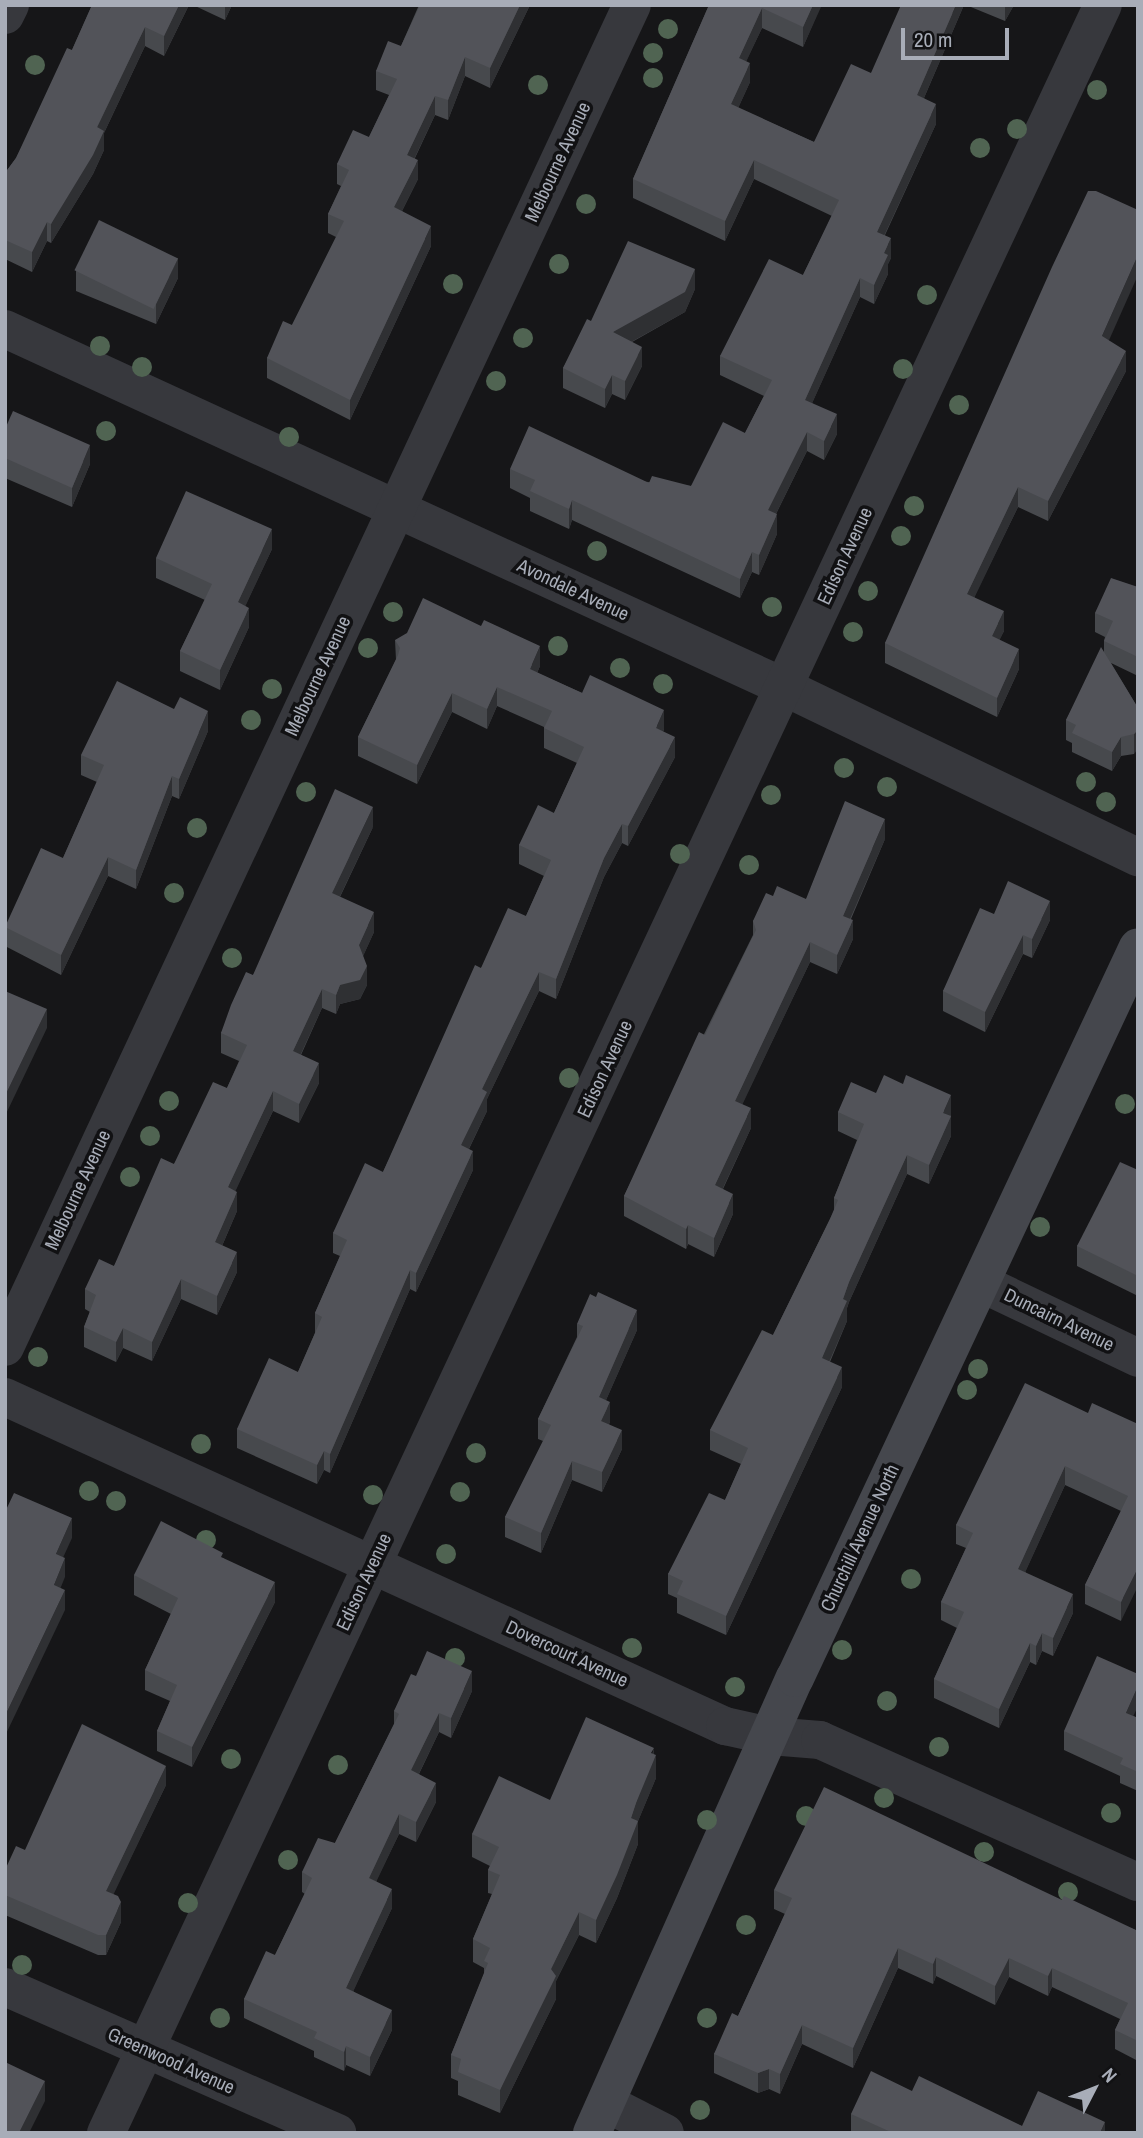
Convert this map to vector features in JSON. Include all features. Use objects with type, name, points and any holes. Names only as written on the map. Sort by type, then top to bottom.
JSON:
[{"type":"main road","name":"Churchill Avenue North","points":[[598,2118],[770,1736],[1137,950]]},
{"type":"street","points":[[5,15],[10,5]]},
{"type":"street","name":"Melbourne Avenue","points":[[5,1347],[632,5]]},
{"type":"street","name":"Edison Avenue","points":[[106,2133],[1103,5]]},
{"type":"street","name":"Avondale Avenue","points":[[5,329],[784,687],[1138,857]]},
{"type":"street","name":"Duncairn Avenue","points":[[981,1283],[1138,1359]]},
{"type":"street","name":"Dovercourt Avenue","points":[[5,1397],[725,1726],[770,1736],[820,1740],[1138,1882]]},
{"type":"street","name":"Greenwood Avenue","points":[[5,1987],[145,2051],[337,2133]]},
{"type":"street","points":[[598,2118],[665,2133]]},
{"type":"building","points":[[92,5],[179,5],[164,36],[145,27],[97,127],[104,131],[93,155],[51,224],[47,222],[32,252],[5,240],[5,173],[16,158],[67,48],[72,50]]},
{"type":"building","points":[[420,5],[520,5],[490,68],[465,57],[448,100],[435,96],[407,155],[418,160],[394,207],[431,226],[350,400],[267,358],[283,321],[292,325],[344,221],[328,214],[349,170],[337,164],[353,130],[369,137],[397,79],[376,71],[388,41],[401,46]]},
{"type":"building","points":[[709,5],[813,5],[803,27],[762,8],[739,58],[750,63],[731,104],[814,142],[851,64],[871,73],[901,5],[956,5],[917,95],[936,104],[877,232],[891,238],[884,253],[888,255],[874,285],[860,278],[805,400],[837,414],[824,441],[807,432],[768,510],[777,514],[759,555],[752,552],[740,579],[572,500],[569,509],[530,491],[535,480],[510,469],[529,426],[649,483],[652,476],[691,486],[723,422],[745,433],[772,380],[720,356],[769,259],[803,275],[839,200],[754,160],[725,221],[633,179]]},
{"type":"building","points":[[1088,191],[1096,191],[1138,210],[1138,255],[1102,336],[1126,351],[1048,501],[1018,487],[967,594],[1004,611],[992,636],[1019,649],[997,698],[885,643]]},
{"type":"building","points":[[99,220],[178,259],[154,309],[74,270]]},
{"type":"building","points":[[628,241],[695,269],[685,292],[613,332],[642,347],[625,381],[612,375],[605,389],[563,368],[587,319],[591,321]]},
{"type":"building","points":[[13,411],[90,445],[72,488],[5,458],[5,429]]},
{"type":"building","points":[[186,491],[272,529],[238,602],[249,608],[220,670],[180,651],[212,584],[156,558]]},
{"type":"building","points":[[1111,578],[1138,587],[1138,657],[1104,641],[1113,621],[1095,613]]},
{"type":"building","points":[[423,598],[481,626],[484,620],[540,646],[530,669],[582,693],[590,675],[664,710],[656,728],[675,737],[628,826],[622,824],[604,858],[556,979],[539,972],[482,1089],[487,1092],[461,1145],[473,1151],[416,1273],[410,1270],[330,1454],[324,1451],[317,1465],[237,1429],[269,1358],[298,1372],[322,1317],[315,1313],[347,1240],[333,1233],[365,1163],[383,1172],[475,965],[481,968],[508,908],[526,916],[551,860],[519,845],[538,805],[554,813],[584,747],[544,728],[552,711],[497,687],[487,709],[452,693],[417,765],[358,737],[398,655],[400,648],[395,640],[407,633]]},
{"type":"building","points":[[1101,647],[1138,708],[1138,730],[1134,734],[1121,737],[1112,752],[1072,733],[1076,725],[1066,720]]},
{"type":"building","points":[[117,681],[174,709],[180,697],[208,711],[179,779],[172,776],[136,870],[108,857],[61,955],[5,927],[41,848],[63,858],[104,765],[81,755]]},
{"type":"building","points":[[335,789],[373,807],[332,893],[374,912],[359,945],[367,966],[360,980],[340,985],[336,995],[322,989],[293,1051],[319,1063],[299,1104],[273,1091],[228,1187],[237,1192],[215,1242],[237,1252],[217,1296],[181,1279],[152,1342],[123,1328],[116,1342],[84,1327],[96,1295],[85,1289],[99,1259],[114,1266],[161,1158],[174,1164],[213,1082],[227,1088],[247,1045],[221,1033],[231,1005],[246,972],[253,975]]},
{"type":"building","points":[[845,801],[885,819],[843,916],[853,920],[837,955],[810,942],[735,1101],[751,1108],[715,1185],[733,1194],[714,1238],[688,1225],[686,1229],[624,1196],[699,1032],[705,1035],[756,930],[753,921],[766,893],[773,896],[777,886],[806,899]]},
{"type":"building","points":[[1008,881],[1050,901],[1032,939],[1023,935],[985,1012],[943,991],[980,908],[994,914]]},
{"type":"building","points":[[5,991],[47,1009],[5,1096]]},
{"type":"building","points":[[884,1075],[903,1084],[906,1075],[951,1095],[943,1113],[951,1116],[929,1165],[907,1155],[849,1282],[843,1299],[847,1301],[822,1358],[842,1367],[726,1616],[677,1594],[683,1581],[668,1574],[709,1493],[725,1500],[748,1448],[710,1430],[762,1330],[773,1335],[838,1200],[834,1198],[864,1124],[838,1112],[851,1082],[876,1093]]},
{"type":"building","points":[[1120,1162],[1138,1170],[1138,1276],[1077,1246]]},
{"type":"building","points":[[598,1292],[637,1310],[599,1397],[610,1402],[601,1421],[622,1430],[602,1472],[572,1461],[541,1533],[505,1517],[551,1425],[538,1419],[583,1326],[577,1324],[590,1294],[596,1297]]},
{"type":"building","points":[[1025,1383],[1088,1413],[1092,1403],[1138,1424],[1138,1568],[1121,1602],[1085,1585],[1128,1496],[1065,1466],[1018,1569],[1073,1594],[1053,1638],[1042,1633],[1036,1646],[1030,1643],[999,1709],[934,1679],[964,1612],[941,1602],[973,1533],[956,1525]]},
{"type":"building","points":[[14,1493],[72,1518],[56,1554],[65,1558],[54,1585],[65,1590],[5,1716],[5,1512]]},
{"type":"building","points":[[161,1521],[223,1553],[221,1557],[275,1582],[192,1747],[157,1731],[177,1685],[145,1670],[178,1598],[134,1575]]},
{"type":"building","points":[[427,1651],[472,1671],[451,1718],[439,1713],[411,1770],[436,1783],[416,1822],[399,1814],[369,1878],[392,1889],[346,1988],[392,2010],[370,2057],[346,2046],[344,2052],[314,2038],[317,2032],[244,1999],[266,1951],[275,1955],[312,1878],[302,1872],[318,1838],[335,1843],[399,1714],[394,1711],[411,1674],[416,1676]]},
{"type":"building","points":[[1097,1656],[1138,1674],[1138,1686],[1126,1713],[1138,1718],[1138,1772],[1120,1764],[1123,1758],[1064,1731]]},
{"type":"building","points":[[586,1717],[654,1748],[651,1753],[656,1755],[631,1818],[638,1821],[617,1875],[596,1920],[579,1912],[551,1969],[556,1976],[500,2090],[458,2072],[461,2059],[451,2055],[488,1963],[484,1961],[490,1948],[473,1939],[500,1875],[488,1870],[499,1847],[472,1834],[499,1776],[550,1800]]},
{"type":"building","points":[[82,1724],[166,1766],[106,1891],[118,1896],[121,1902],[106,1935],[98,1935],[5,1895],[5,1870],[16,1846],[25,1850]]},
{"type":"building","points":[[824,1787],[1062,1900],[1064,1896],[1138,1931],[1138,2041],[1115,2030],[1128,2003],[1052,1968],[1048,1976],[1009,1958],[995,1986],[936,1957],[933,1964],[898,1948],[853,2048],[802,2025],[780,2074],[769,2069],[758,2073],[714,2054],[732,2013],[738,2016],[792,1898],[774,1890]]},
{"type":"building","points":[[5,2062],[45,2081],[19,2133],[5,2133]]},
{"type":"building","points":[[871,2071],[912,2091],[919,2076],[1022,2126],[1038,2091],[1105,2122],[1100,2133],[893,2133],[851,2114]]}]
